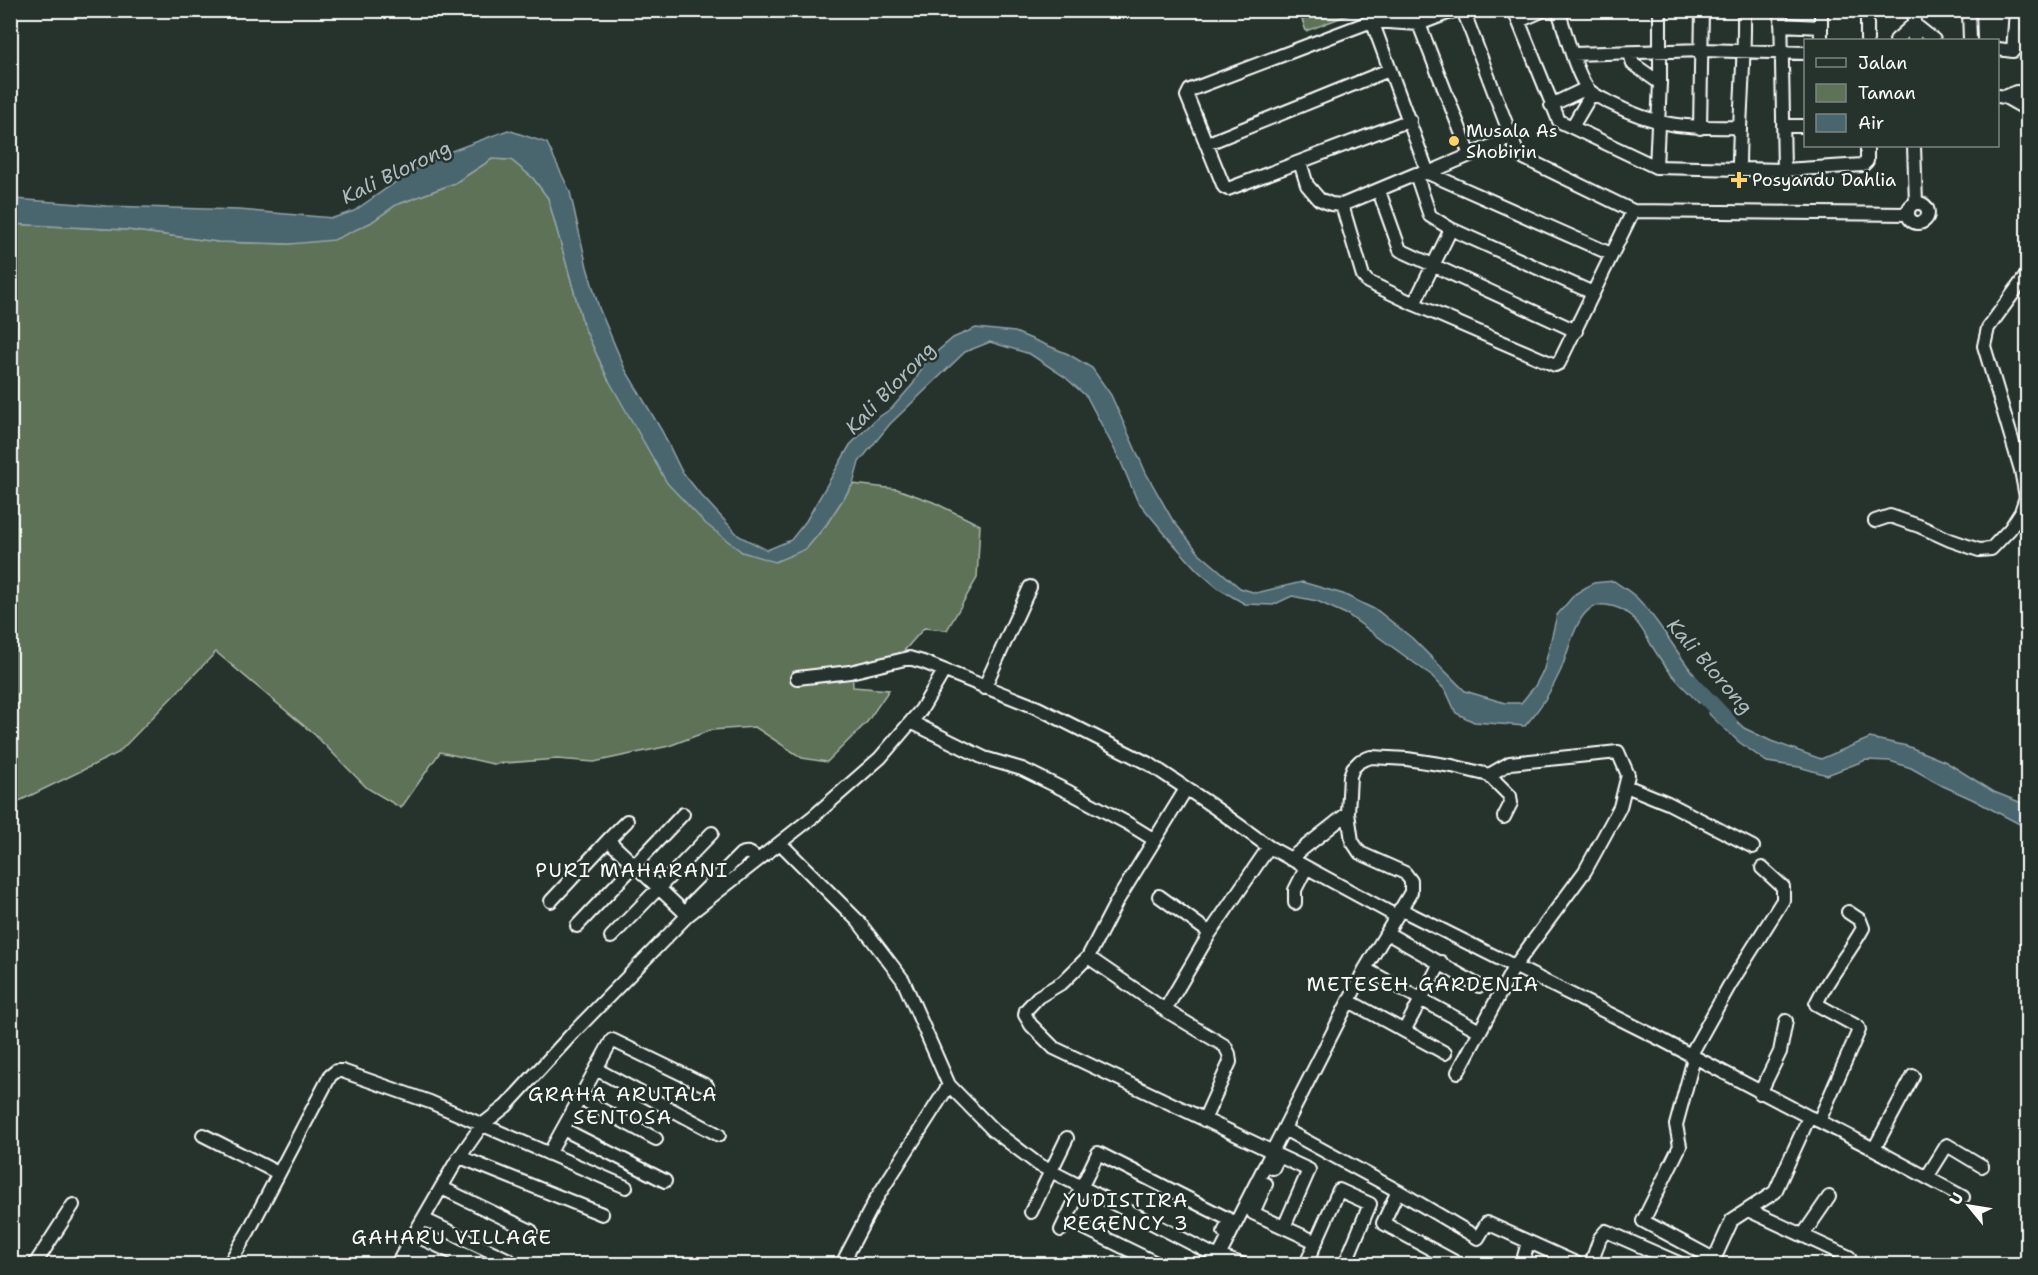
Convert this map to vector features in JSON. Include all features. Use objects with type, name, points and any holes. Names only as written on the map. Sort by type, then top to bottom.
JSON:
[{"type":"street","points":[[1410,120],[1228,189],[1224,187],[1188,98],[1190,90],[1372,21],[1419,24],[1456,10]]},
{"type":"street","points":[[1463,10],[1510,138],[1520,156],[1633,211],[1908,214]]},
{"type":"street","points":[[1544,10],[1516,16],[1559,121],[1656,167],[1784,170],[1863,165],[1867,161],[1867,147]]},
{"type":"street","points":[[1558,10],[1573,54],[1589,90],[1619,107],[1659,123],[1700,128],[1739,127]]},
{"type":"street","points":[[1656,167],[1659,123],[1660,10]]},
{"type":"street","points":[[1700,128],[1702,10]]},
{"type":"street","points":[[1739,169],[1744,10]]},
{"type":"street","points":[[1781,10],[1784,170]]},
{"type":"street","points":[[1821,10],[1821,39]]},
{"type":"street","points":[[1867,10],[1867,39]]},
{"type":"street","points":[[1914,10],[1914,39]]},
{"type":"street","points":[[1970,10],[1970,39]]},
{"type":"street","points":[[2013,51],[2016,10]]},
{"type":"street","points":[[1372,21],[1410,120],[1430,216],[1451,229],[1593,293]]},
{"type":"street","points":[[1419,24],[1470,155]]},
{"type":"street","points":[[1897,39],[1914,24]]},
{"type":"street","points":[[1914,24],[1933,39]]},
{"type":"street","points":[[1781,25],[1821,27]]},
{"type":"street","points":[[2013,51],[2028,31]]},
{"type":"street","points":[[1999,49],[2013,51]]},
{"type":"street","points":[[1573,54],[1703,50],[1804,53]]},
{"type":"street","points":[[1630,53],[1633,64],[1660,83]]},
{"type":"street","points":[[1206,144],[1389,70]]},
{"type":"street","points":[[1551,105],[1589,90]]},
{"type":"street","points":[[1572,127],[1589,90]]},
{"type":"street","points":[[2001,96],[2016,92],[2028,93]]},
{"type":"street","points":[[2001,96],[2027,109]]},
{"type":"street","points":[[1783,126],[1804,126]]},
{"type":"street","points":[[1300,162],[1307,185],[1313,193],[1326,203],[1342,205],[1510,138]]},
{"type":"street","points":[[1914,147],[1916,203]]},
{"type":"street","points":[[1422,174],[1611,254]]},
{"type":"street","points":[[1379,191],[1400,250],[1576,331]]},
{"type":"street","points":[[1916,203],[1925,207],[1928,213],[1926,220],[1920,224],[1913,222],[1908,214],[1910,207],[1916,203]]},
{"type":"street","points":[[1342,205],[1363,276],[1368,282],[1552,365],[1559,363],[1576,331],[1633,211]]},
{"type":"street","points":[[1414,304],[1451,229]]},
{"type":"street","points":[[1875,521],[1890,516],[1979,550],[1991,549],[2021,513],[2026,497],[2021,470],[1984,346],[1988,328],[2028,273]]},
{"type":"street","points":[[984,688],[1030,587]]},
{"type":"street","points":[[797,678],[850,672],[909,658],[1038,708],[1150,765],[1269,847],[1306,868],[1514,966],[1760,1093],[1875,1149],[1963,1197]]},
{"type":"street","points":[[402,1256],[460,1157],[483,1125],[506,1106],[687,915],[814,816],[880,758],[921,710],[944,671]]},
{"type":"street","points":[[911,722],[984,758],[1022,769],[1127,823],[1153,840]]},
{"type":"street","points":[[1458,1072],[1514,966],[1585,871],[1620,807],[1628,775],[1618,752],[1510,763],[1488,775]]},
{"type":"street","points":[[1205,1264],[1216,1256],[1273,1152],[1365,969],[1411,892],[1412,881],[1405,873],[1360,853],[1352,841],[1348,813],[1350,776],[1353,768],[1360,761],[1371,757],[1452,765],[1466,771],[1488,775],[1510,796],[1511,803],[1504,817]]},
{"type":"street","points":[[1626,786],[1668,803],[1754,847]]},
{"type":"street","points":[[1186,789],[1117,901],[1088,957],[1063,982],[1038,998],[1026,1010],[1025,1015],[1031,1025],[1054,1048],[1273,1152]]},
{"type":"street","points":[[1290,859],[1348,813]]},
{"type":"street","points":[[577,926],[683,814]]},
{"type":"street","points":[[551,901],[627,821]]},
{"type":"street","points":[[611,937],[712,833]]},
{"type":"street","points":[[608,840],[684,912]]},
{"type":"street","points":[[780,843],[858,921],[903,980],[949,1085],[993,1130],[1039,1165],[1142,1215],[1216,1256],[1242,1264]]},
{"type":"street","points":[[1165,1010],[1210,933],[1269,847]]},
{"type":"street","points":[[646,948],[741,854],[751,853],[758,860]]},
{"type":"street","points":[[1295,903],[1295,890],[1306,868]]},
{"type":"street","points":[[1762,868],[1783,887],[1783,900],[1729,986],[1692,1057],[1676,1125],[1680,1146],[1643,1221],[1713,1262],[1732,1220],[1775,1192],[1859,1030],[1816,1004],[1863,928],[1860,920],[1848,912]]},
{"type":"street","points":[[1159,896],[1210,933]]},
{"type":"street","points":[[1387,933],[1441,962],[1479,986]]},
{"type":"street","points":[[1088,957],[1165,1010],[1226,1046],[1230,1062],[1204,1120]]},
{"type":"street","points":[[1404,1031],[1441,962]]},
{"type":"street","points":[[1365,969],[1480,1031]]},
{"type":"street","points":[[1349,1000],[1445,1053]]},
{"type":"street","points":[[1760,1093],[1780,1052],[1786,1021]]},
{"type":"street","points":[[549,1154],[612,1040],[707,1086]]},
{"type":"street","points":[[596,1069],[719,1135]]},
{"type":"street","points":[[229,1264],[330,1076],[336,1071],[342,1071],[430,1102],[626,1187]]},
{"type":"street","points":[[1875,1149],[1912,1076]]},
{"type":"street","points":[[842,1264],[876,1199],[949,1085]]},
{"type":"street","points":[[580,1098],[656,1139]]},
{"type":"street","points":[[1284,1129],[1478,1238],[1488,1223],[1578,1264]]},
{"type":"street","points":[[563,1130],[665,1181]]},
{"type":"street","points":[[203,1135],[278,1173]]},
{"type":"street","points":[[1031,1212],[1067,1138]]},
{"type":"street","points":[[1927,1178],[1947,1145],[1982,1166]]},
{"type":"street","points":[[1158,1264],[1064,1225],[1098,1153],[1230,1220],[1216,1256]]},
{"type":"street","points":[[1284,1227],[1309,1170],[1279,1156],[1253,1213],[1316,1242]]},
{"type":"street","points":[[460,1157],[602,1214]]},
{"type":"street","points":[[442,1188],[531,1231]]},
{"type":"street","points":[[1306,1264],[1339,1190],[1370,1204],[1345,1264]]},
{"type":"street","points":[[1398,1191],[1383,1223],[1457,1263]]},
{"type":"street","points":[[1803,1235],[1829,1197]]},
{"type":"street","points":[[35,1264],[73,1205]]},
{"type":"street","points":[[1748,1210],[1849,1257]]},
{"type":"street","points":[[423,1219],[509,1260]]},
{"type":"street","points":[[1591,1264],[1600,1238],[1606,1231],[1681,1264]]},
{"type":"street","points":[[1522,1264],[1528,1242]]},
{"type":"street","points":[[402,1256],[419,1264]]},
{"type":"street","points":[[402,1256],[444,1264]]},
{"type":"green space","points":[[1299,11],[1371,11],[1340,18],[1306,31]]},
{"type":"green space","points":[[1380,11],[1436,11],[1416,16],[1407,15]]},
{"type":"green space","points":[[492,159],[511,160],[533,178],[548,198],[584,327],[608,379],[742,552],[806,549],[826,525],[853,484],[897,489],[933,502],[980,525],[977,578],[947,630],[924,628],[902,653],[852,666],[853,687],[889,690],[867,722],[827,762],[802,758],[755,727],[711,730],[669,746],[594,762],[557,759],[493,764],[440,752],[401,808],[367,788],[315,735],[216,652],[118,753],[11,805],[11,224],[128,230],[218,242],[290,244],[370,223],[396,205],[455,183]]},
{"type":"water","points":[[508,130],[547,143],[570,192],[599,308],[625,369],[662,431],[681,470],[739,536],[767,550],[791,540],[806,521],[850,445],[876,419],[892,408],[913,384],[926,361],[953,338],[976,328],[1015,332],[1068,354],[1092,368],[1111,395],[1146,473],[1172,519],[1198,552],[1240,588],[1256,593],[1302,582],[1343,594],[1378,611],[1412,638],[1465,691],[1505,703],[1521,703],[1535,686],[1544,669],[1557,615],[1575,594],[1593,583],[1614,581],[1634,595],[1647,609],[1709,692],[1699,703],[1666,667],[1631,616],[1616,607],[1596,606],[1581,619],[1556,679],[1525,726],[1474,722],[1456,713],[1446,691],[1431,675],[1348,615],[1317,601],[1292,596],[1273,605],[1245,604],[1219,589],[1197,570],[1137,500],[1121,462],[1087,397],[1065,377],[1030,354],[990,342],[965,352],[890,424],[859,462],[853,484],[826,525],[806,549],[775,562],[742,552],[706,524],[667,483],[608,379],[584,327],[548,198],[533,178],[511,160],[492,159],[455,183],[396,205],[370,223],[334,240],[290,244],[218,242],[128,230],[11,224],[11,199],[106,206],[239,210],[333,218],[354,211],[410,172],[449,152]]},
{"type":"water","points":[[1717,703],[1744,728],[1771,741],[1821,759],[1870,738],[1907,746],[1946,762],[1994,792],[2027,805],[2027,828],[1911,768],[1890,761],[1866,760],[1827,775],[1799,767],[1767,762],[1739,742],[1708,713]]},
{"type":"waterway","name":"Kali Blorong","points":[[1691,682],[1729,722]]},
{"type":"place","name":"Musala As Shobirin","points":[[1454,141]]},
{"type":"place","name":"Posyandu Dahlia","points":[[1739,180]]},
{"type":"district","name":"PURI MAHARANI","points":[[632,870]]},
{"type":"district","name":"METESEH GARDENIA","points":[[1423,984]]},
{"type":"district","name":"GRAHA ARUTALA SENTOSA","points":[[623,1106]]},
{"type":"district","name":"YUDISTIRA REGENCY 3","points":[[1126,1212]]},
{"type":"district","name":"GAHARU VILLAGE","points":[[452,1237]]}]
